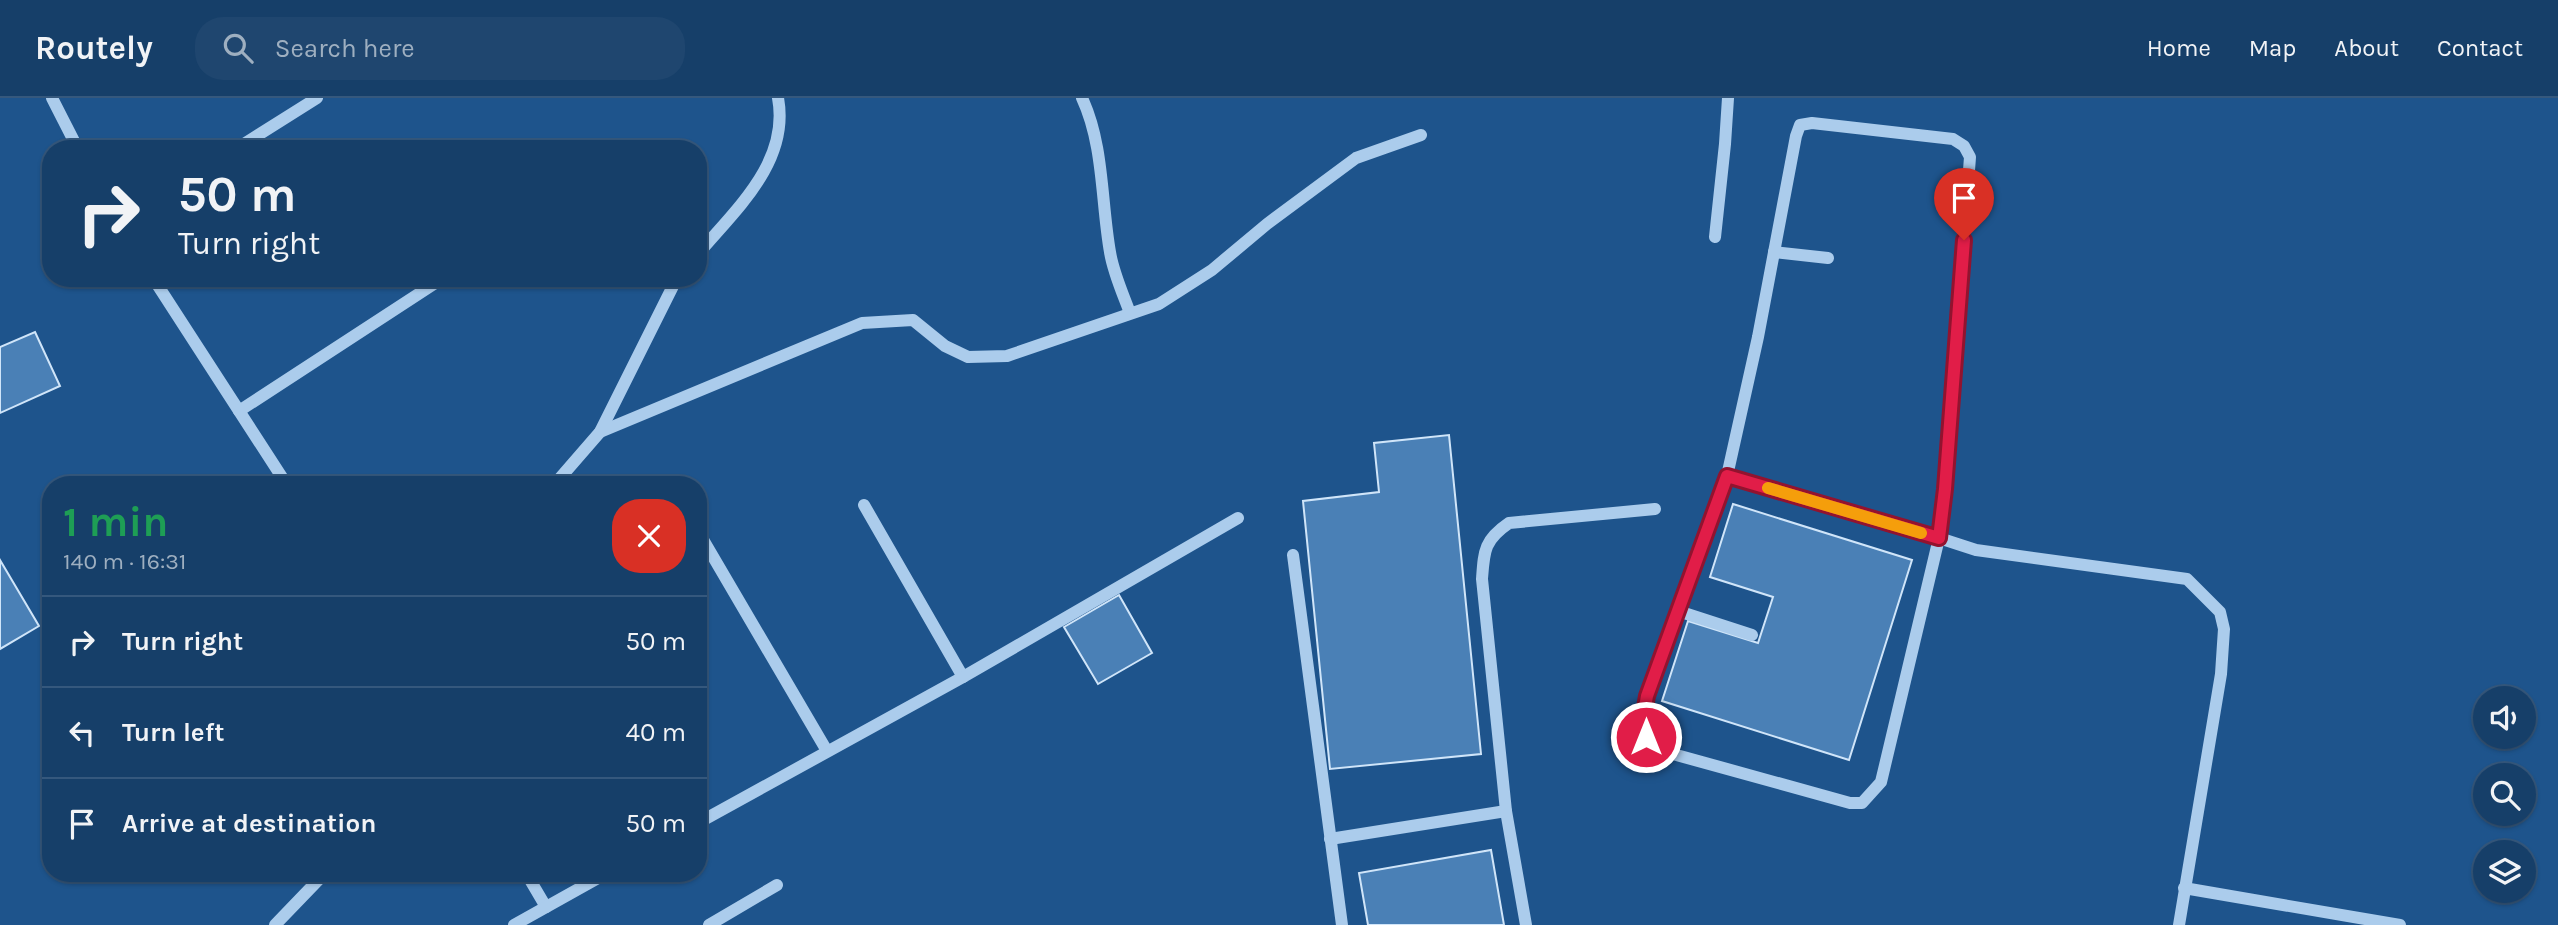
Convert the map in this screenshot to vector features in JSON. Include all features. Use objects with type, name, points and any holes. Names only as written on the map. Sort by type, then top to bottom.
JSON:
[{"type":"street","points":[[52,98],[73,140]]},
{"type":"street","points":[[250,140],[317,98]]},
{"type":"street","points":[[707,243],[757,184],[776,150],[779,98]]},
{"type":"street","points":[[1082,98],[1098,151],[1110,255],[1130,313]]},
{"type":"street","points":[[1716,237],[1728,98]]},
{"type":"street","points":[[1812,123],[1953,139],[1964,146],[1970,157],[1939,538],[1881,782],[1862,803],[1850,803],[1662,751],[1646,737],[1644,713],[1647,696],[1727,476],[1800,125],[1812,123]]},
{"type":"street","points":[[600,432],[862,323],[913,320],[945,346],[968,357],[1007,356],[1158,304],[1212,270],[1278,216],[1356,158],[1421,135]]},
{"type":"street","points":[[1774,252],[1828,258]]},
{"type":"street","points":[[159,287],[281,476]]},
{"type":"street","points":[[239,411],[429,287]]},
{"type":"street","points":[[562,476],[600,432],[672,287]]},
{"type":"street","points":[[1727,476],[1976,550],[2187,579],[2203,592],[2220,612],[2224,629],[2221,674],[2179,925]]},
{"type":"street","points":[[864,505],[963,677]]},
{"type":"street","points":[[1526,925],[1506,811],[1482,579],[1484,550],[1495,533],[1509,523],[1655,509]]},
{"type":"street","points":[[707,817],[963,677],[1238,518]]},
{"type":"street","points":[[707,546],[827,751]]},
{"type":"street","points":[[1293,555],[1342,925]]},
{"type":"street","points":[[1678,611],[1752,635]]},
{"type":"street","points":[[1330,839],[1506,811]]},
{"type":"street","points":[[275,925],[316,882]]},
{"type":"street","points":[[531,882],[546,907]]},
{"type":"street","points":[[514,925],[591,882]]},
{"type":"street","points":[[709,925],[777,885]]},
{"type":"street","points":[[2185,888],[2400,925]]},
{"type":"building","points":[[35,332],[60,386],[0,413],[0,347]]},
{"type":"building","points":[[1449,435],[1481,754],[1330,769],[1303,501],[1379,492],[1374,443]]},
{"type":"building","points":[[1733,504],[1912,560],[1849,760],[1662,701],[1688,621],[1758,643],[1773,597],[1710,577]]},
{"type":"building","points":[[0,560],[39,626],[0,649]]},
{"type":"building","points":[[1119,595],[1152,653],[1098,684],[1064,627]]},
{"type":"building","points":[[1491,850],[1504,925],[1368,925],[1359,873]]},
{"type":"slow traffic","points":[[1768,488],[1921,533]]},
{"type":"route","points":[[1646,737],[1644,713],[1647,696],[1727,476],[1939,538],[1964,240]]}]
